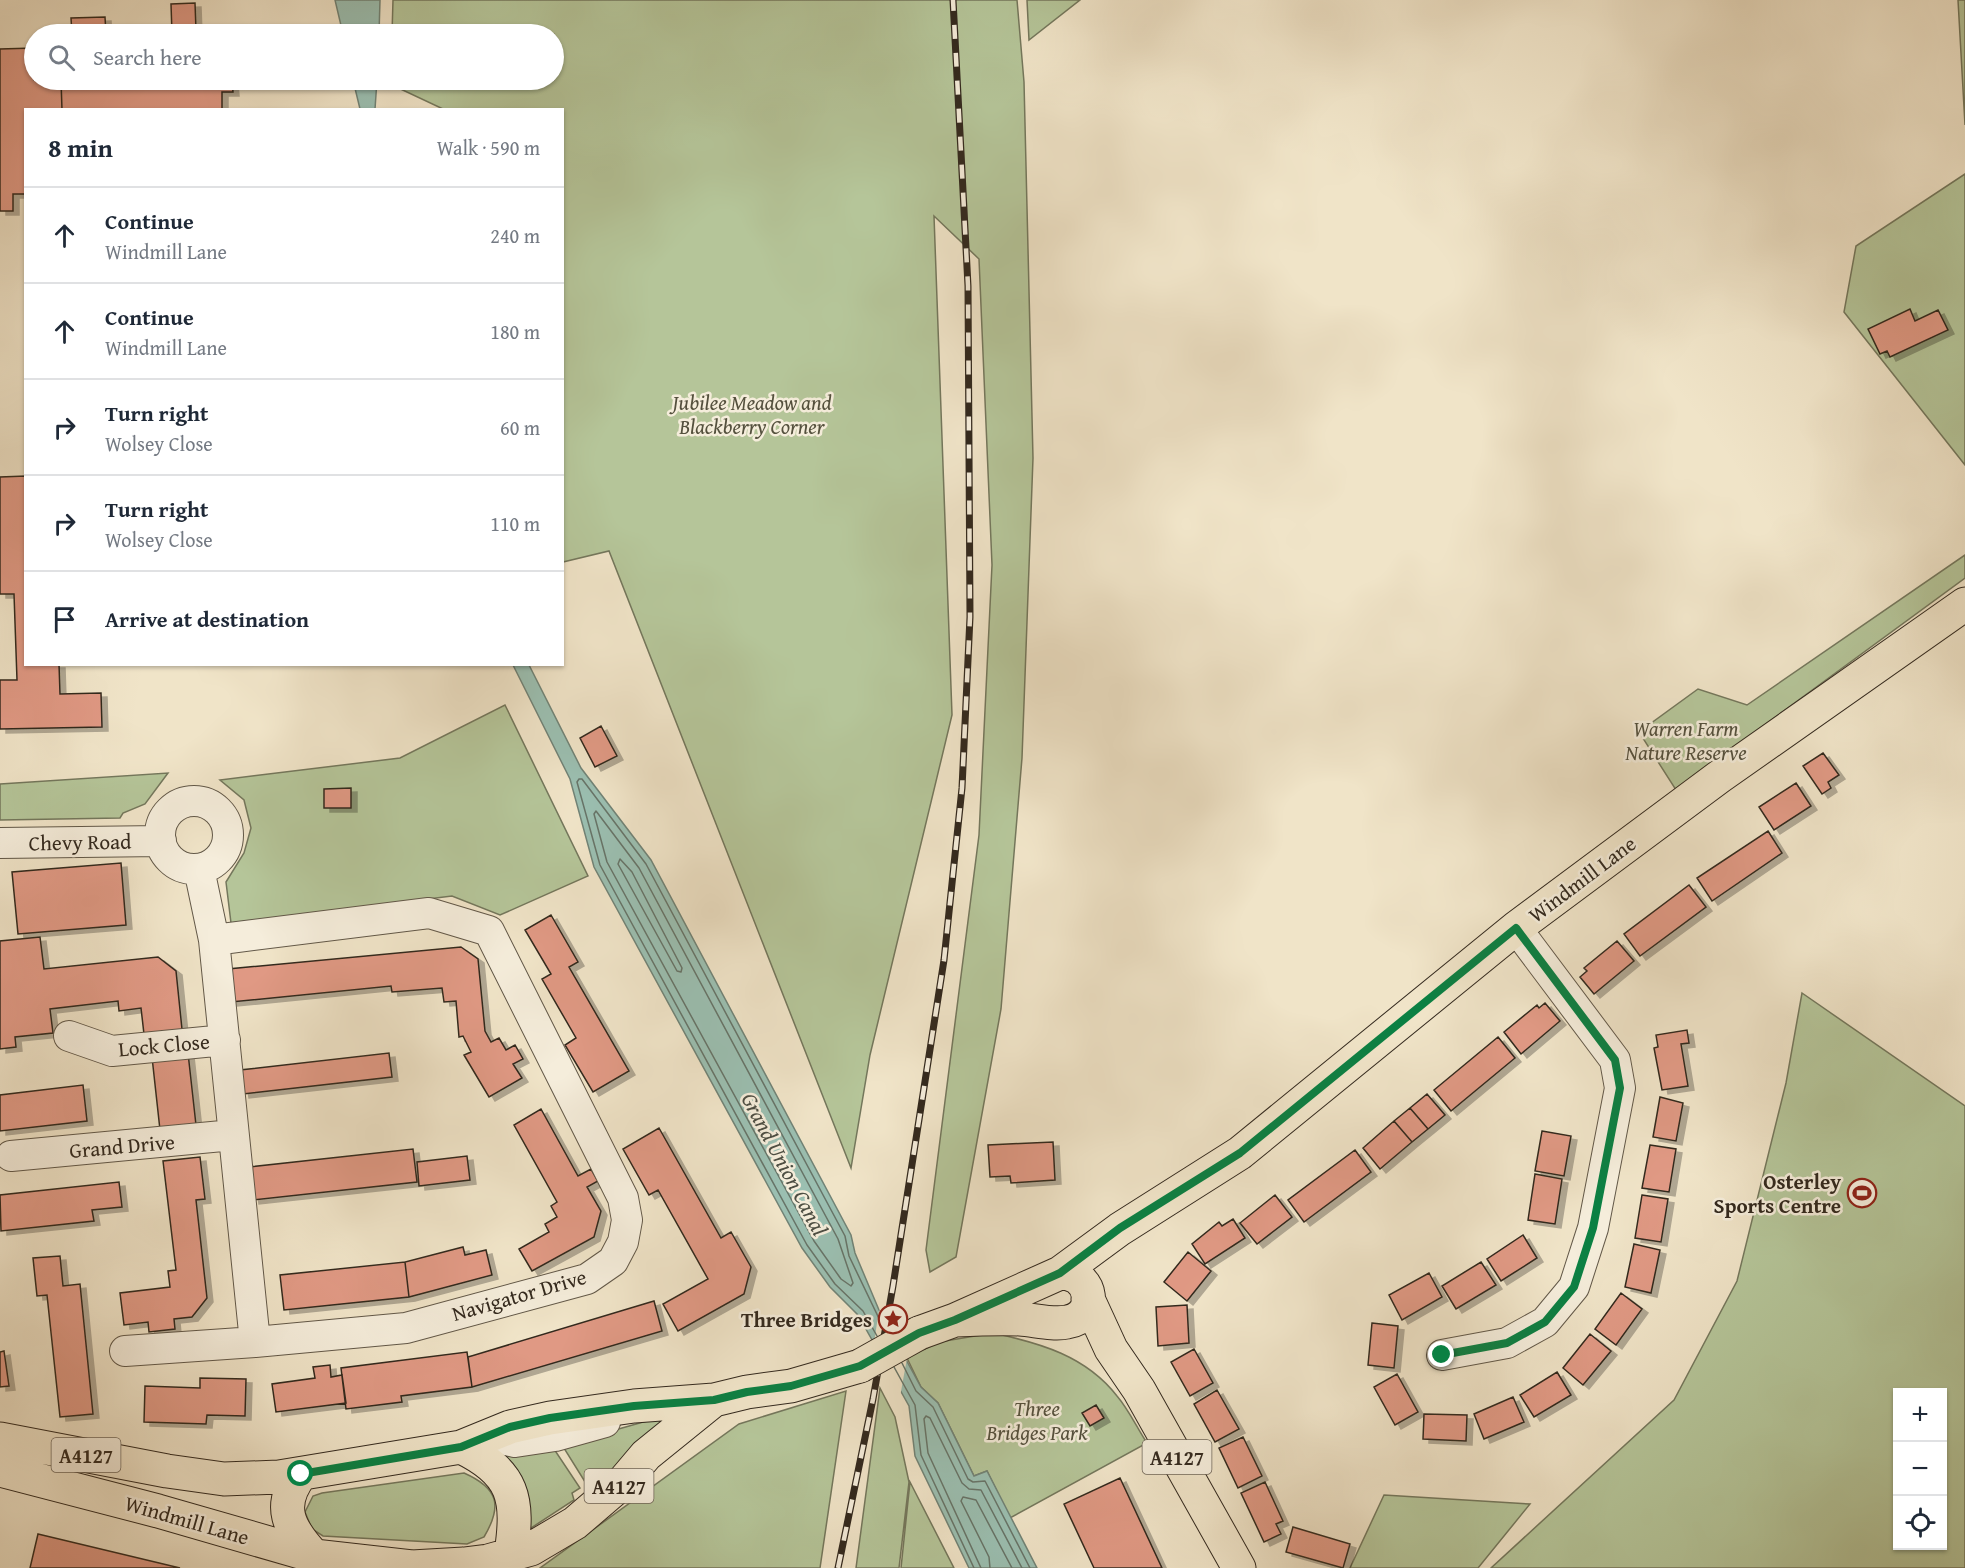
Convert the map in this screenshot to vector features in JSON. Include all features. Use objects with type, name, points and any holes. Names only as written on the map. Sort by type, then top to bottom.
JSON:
[{"type":"main road","name":"Windmill Lane","points":[[0,1439],[167,1471],[224,1479],[301,1474],[474,1441],[510,1427],[550,1418],[634,1406],[714,1400],[747,1392],[791,1386],[860,1366],[919,1333],[955,1320],[1068,1296],[1120,1228],[1240,1153],[1516,928],[1719,777],[1965,604]]},
{"type":"main road","name":"Windmill Lane","points":[[955,1320],[1068,1296]]},
{"type":"main road","name":"A4127","points":[[1068,1296],[1111,1349],[1139,1390],[1239,1568]]},
{"type":"main road","name":"Windmill Lane","points":[[0,1470],[158,1511],[314,1556],[413,1567],[510,1561],[575,1523],[624,1481],[653,1449],[714,1400]]},
{"type":"main road","points":[[474,1441],[481,1456],[504,1478],[513,1494],[516,1519],[510,1561]]},
{"type":"main road","points":[[301,1474],[291,1487],[287,1500],[288,1515],[296,1537],[314,1556]]},
{"type":"street","name":"Chevy Road","points":[[193,801],[213,807],[227,825],[228,840],[221,856],[208,866],[199,869],[185,868],[174,863],[166,855],[161,841],[162,824],[172,809],[193,801]]},
{"type":"street","name":"Chevy Road","points":[[0,843],[161,841]]},
{"type":"street","points":[[199,869],[214,940],[255,1342]]},
{"type":"street","name":"Navigator Drive","points":[[125,1351],[406,1328],[587,1279],[613,1261],[623,1242],[627,1220],[623,1198],[489,931],[429,913],[214,940]]},
{"type":"street","points":[[1442,1355],[1507,1343],[1545,1322],[1574,1287],[1593,1228],[1620,1088],[1615,1060],[1516,928]]},
{"type":"street","name":"Lock Close","points":[[69,1036],[112,1051],[225,1040]]},
{"type":"street","name":"Grand Drive","points":[[11,1156],[234,1135]]},
{"type":"green space","name":"Jubilee Meadow and Blackberry Corner","points":[[393,0],[1017,0],[1024,82],[1033,458],[1022,758],[1001,1009],[956,1257],[930,1272],[926,1250],[979,835],[992,565],[979,259],[934,216],[952,715],[870,1055],[851,1168],[609,551],[564,562],[564,108],[441,108],[403,90],[564,90],[564,24],[392,24]]},
{"type":"green space","points":[[1027,0],[1080,0],[1029,40]]},
{"type":"green space","points":[[1958,0],[1965,0],[1965,125]]},
{"type":"green space","points":[[1965,174],[1965,465],[1844,312],[1856,246]]},
{"type":"green space","name":"Warren Farm Nature Reserve","points":[[1965,555],[1965,578],[1676,790],[1639,732],[1698,689],[1747,705]]},
{"type":"green space","points":[[505,705],[588,876],[500,915],[452,896],[231,923],[226,882],[244,853],[251,828],[244,800],[220,780],[400,758]]},
{"type":"green space","points":[[168,773],[145,804],[123,813],[120,818],[0,820],[0,784]]},
{"type":"green space","name":"Osterley Sports Centre","points":[[1802,993],[1965,1106],[1965,1568],[1491,1568],[1674,1400],[1737,1281],[1786,1083]]},
{"type":"green space","name":"Three Bridges Park","points":[[993,1333],[1028,1341],[1061,1353],[1091,1371],[1105,1382],[1121,1401],[1147,1443],[1010,1518],[987,1471],[974,1476],[938,1403],[921,1387],[907,1358],[939,1342]]},
{"type":"green space","points":[[880,1388],[895,1417],[909,1482],[899,1568],[856,1568]]},
{"type":"green space","points":[[846,1391],[820,1568],[540,1568],[739,1424]]},
{"type":"green space","points":[[675,1413],[592,1493],[562,1445]]},
{"type":"green space","points":[[550,1443],[580,1488],[572,1493],[574,1500],[528,1530],[498,1451]]},
{"type":"green space","points":[[464,1473],[490,1491],[495,1507],[494,1516],[484,1537],[467,1544],[323,1536],[312,1529],[305,1512],[313,1496],[322,1493]]},
{"type":"green space","points":[[910,1482],[954,1568],[901,1568]]},
{"type":"green space","points":[[1384,1495],[1530,1504],[1478,1568],[1350,1568]]},
{"type":"water","points":[[335,0],[380,0],[379,24],[341,24]]},
{"type":"water","points":[[355,90],[376,90],[375,108],[360,108]]},
{"type":"water","name":"Grand Union Canal","points":[[514,666],[530,666],[581,768],[651,860],[851,1235],[855,1253],[879,1310],[921,1387],[938,1403],[974,1476],[987,1471],[1037,1568],[969,1568],[915,1456],[909,1406],[858,1315],[830,1287],[802,1248],[594,867],[570,779]]},
{"type":"pier","points":[[879,1310],[907,1358],[900,1397],[871,1344],[874,1343]]},
{"type":"building","points":[[195,3],[196,24],[172,24],[171,4]]},
{"type":"building","points":[[105,17],[105,24],[71,24],[71,18]]},
{"type":"building","points":[[24,48],[24,90],[61,90],[62,108],[24,108],[24,194],[13,194],[13,211],[0,211],[0,49]]},
{"type":"building","points":[[61,90],[233,90],[233,92],[222,92],[222,108],[62,108]]},
{"type":"building","points":[[1910,309],[1915,321],[1938,310],[1948,330],[1890,357],[1887,351],[1880,354],[1868,329]]},
{"type":"building","points":[[24,476],[24,666],[59,666],[60,694],[101,693],[102,727],[0,729],[0,680],[17,680],[14,594],[0,594],[0,477]]},
{"type":"building","points":[[601,726],[617,756],[595,767],[580,738]]},
{"type":"building","points":[[1823,753],[1839,775],[1828,782],[1831,788],[1822,794],[1803,766]]},
{"type":"building","points":[[1796,783],[1811,806],[1774,830],[1759,807]]},
{"type":"building","points":[[351,788],[351,808],[324,808],[324,789]]},
{"type":"building","points":[[1768,831],[1782,853],[1712,901],[1697,878]]},
{"type":"building","points":[[121,863],[126,925],[18,934],[12,872]]},
{"type":"building","points":[[1689,885],[1706,907],[1640,956],[1624,934]]},
{"type":"building","points":[[551,915],[578,962],[569,967],[629,1071],[593,1092],[565,1045],[576,1038],[542,979],[551,974],[525,930]]},
{"type":"building","points":[[40,937],[44,969],[158,957],[176,971],[183,1039],[145,1043],[141,1008],[119,1011],[118,1001],[50,1009],[53,1033],[15,1037],[16,1047],[0,1049],[0,941]]},
{"type":"building","points":[[1617,941],[1634,961],[1594,994],[1580,977],[1587,971],[1584,968]]},
{"type":"building","points":[[461,947],[478,959],[485,1031],[491,1042],[499,1038],[506,1050],[515,1045],[523,1059],[513,1064],[522,1078],[489,1097],[464,1055],[471,1052],[463,1036],[459,1037],[456,1001],[444,1002],[442,988],[392,992],[391,986],[231,1002],[228,969]]},
{"type":"building","points":[[1545,1003],[1560,1021],[1521,1054],[1504,1032],[1537,1005],[1539,1008]]},
{"type":"building","points":[[1687,1030],[1689,1043],[1681,1044],[1688,1086],[1662,1090],[1654,1048],[1658,1047],[1656,1035]]},
{"type":"building","points":[[1498,1037],[1515,1058],[1451,1111],[1434,1090]]},
{"type":"building","points":[[188,1053],[196,1125],[160,1130],[152,1057]]},
{"type":"building","points":[[389,1053],[392,1077],[243,1094],[240,1070]]},
{"type":"building","points":[[83,1085],[87,1121],[0,1131],[0,1095]]},
{"type":"building","points":[[1427,1094],[1445,1115],[1428,1129],[1410,1108]]},
{"type":"building","points":[[1660,1097],[1683,1103],[1676,1141],[1653,1137]]},
{"type":"building","points":[[1410,1108],[1428,1129],[1412,1142],[1394,1121]]},
{"type":"building","points":[[541,1109],[578,1176],[591,1169],[598,1181],[587,1187],[601,1211],[594,1237],[532,1271],[519,1249],[549,1232],[545,1224],[557,1217],[551,1206],[557,1202],[514,1125]]},
{"type":"building","points":[[1394,1121],[1412,1142],[1380,1169],[1363,1148]]},
{"type":"building","points":[[659,1128],[721,1238],[731,1232],[751,1267],[744,1294],[678,1331],[663,1304],[708,1279],[658,1190],[649,1195],[623,1149]]},
{"type":"building","points":[[1542,1131],[1571,1136],[1564,1176],[1535,1171]]},
{"type":"building","points":[[1053,1142],[1055,1180],[1011,1183],[1010,1176],[990,1177],[988,1145]]},
{"type":"building","points":[[1650,1145],[1676,1149],[1669,1192],[1642,1188]]},
{"type":"building","points":[[413,1149],[417,1182],[253,1200],[249,1167]]},
{"type":"building","points":[[1355,1150],[1371,1172],[1304,1222],[1288,1200]]},
{"type":"building","points":[[467,1156],[470,1180],[419,1186],[417,1162]]},
{"type":"building","points":[[200,1157],[205,1199],[196,1200],[207,1298],[192,1317],[174,1319],[175,1329],[149,1332],[148,1322],[124,1325],[120,1293],[170,1287],[168,1271],[176,1270],[163,1161]]},
{"type":"building","points":[[1535,1174],[1562,1179],[1555,1224],[1528,1220]]},
{"type":"building","points":[[119,1182],[122,1207],[92,1210],[94,1221],[1,1231],[0,1195]]},
{"type":"building","points":[[1275,1195],[1292,1217],[1257,1244],[1240,1223]]},
{"type":"building","points":[[1642,1195],[1668,1199],[1661,1242],[1635,1238]]},
{"type":"building","points":[[1233,1219],[1245,1238],[1205,1264],[1192,1244],[1219,1222],[1222,1226]]},
{"type":"building","points":[[1523,1235],[1537,1258],[1501,1281],[1487,1259]]},
{"type":"building","points":[[1634,1244],[1660,1250],[1651,1293],[1625,1287]]},
{"type":"building","points":[[463,1247],[465,1255],[486,1250],[492,1275],[409,1297],[405,1262]]},
{"type":"building","points":[[1188,1252],[1211,1271],[1187,1301],[1164,1282]]},
{"type":"building","points":[[60,1256],[63,1286],[80,1284],[93,1414],[60,1417],[47,1295],[37,1296],[33,1258]]},
{"type":"building","points":[[405,1262],[409,1297],[284,1310],[280,1275]]},
{"type":"building","points":[[1481,1262],[1496,1285],[1456,1309],[1442,1286]]},
{"type":"building","points":[[1429,1273],[1442,1297],[1402,1320],[1389,1295]]},
{"type":"building","points":[[1621,1293],[1642,1309],[1616,1345],[1595,1329]]},
{"type":"building","points":[[654,1301],[662,1331],[472,1387],[468,1357]]},
{"type":"building","points":[[1187,1305],[1189,1343],[1158,1346],[1156,1307]]},
{"type":"building","points":[[1372,1323],[1398,1326],[1394,1368],[1368,1365]]},
{"type":"building","points":[[1590,1334],[1611,1351],[1583,1385],[1563,1368]]},
{"type":"building","points":[[1194,1349],[1213,1383],[1190,1396],[1171,1362]]},
{"type":"building","points":[[4,1351],[9,1386],[0,1387],[0,1352]]},
{"type":"building","points":[[467,1352],[472,1387],[401,1396],[402,1402],[346,1409],[341,1368]]},
{"type":"building","points":[[330,1365],[331,1377],[342,1375],[346,1403],[276,1412],[272,1384],[315,1378],[313,1367]]},
{"type":"building","points":[[1557,1372],[1571,1395],[1534,1417],[1520,1395]]},
{"type":"building","points":[[1397,1374],[1418,1412],[1395,1425],[1374,1387]]},
{"type":"building","points":[[200,1378],[246,1379],[245,1416],[207,1415],[206,1424],[144,1422],[145,1386],[200,1388]]},
{"type":"building","points":[[1217,1390],[1239,1429],[1215,1442],[1194,1404]]},
{"type":"building","points":[[1513,1397],[1524,1422],[1484,1439],[1474,1414]]},
{"type":"building","points":[[1096,1405],[1104,1418],[1090,1426],[1082,1413]]},
{"type":"building","points":[[1424,1414],[1467,1415],[1466,1441],[1423,1439]]},
{"type":"building","points":[[1243,1437],[1262,1476],[1238,1488],[1219,1448]]},
{"type":"building","points":[[1120,1478],[1162,1568],[1094,1568],[1064,1504]]},
{"type":"building","points":[[1265,1482],[1283,1521],[1276,1524],[1281,1534],[1264,1542],[1241,1493]]},
{"type":"building","points":[[1293,1527],[1350,1544],[1343,1568],[1286,1552]]},
{"type":"building","points":[[38,1534],[180,1568],[30,1568]]},
{"type":"railway","points":[[838,1568],[873,1399],[893,1286],[944,960],[962,788],[970,617],[968,286],[953,0]]},
{"type":"place","name":"Osterley Sports Centre","points":[[1862,1193]]},
{"type":"place","name":"Three Bridges","points":[[893,1319]]},
{"type":"route","points":[[301,1474],[461,1447],[510,1427],[550,1418],[634,1406],[714,1400],[747,1392],[791,1386],[860,1366],[919,1333],[955,1320],[1019,1289],[1060,1273],[1120,1228],[1240,1153],[1516,928],[1615,1060],[1620,1088],[1593,1228],[1574,1287],[1545,1322],[1507,1343],[1442,1355]]}]
